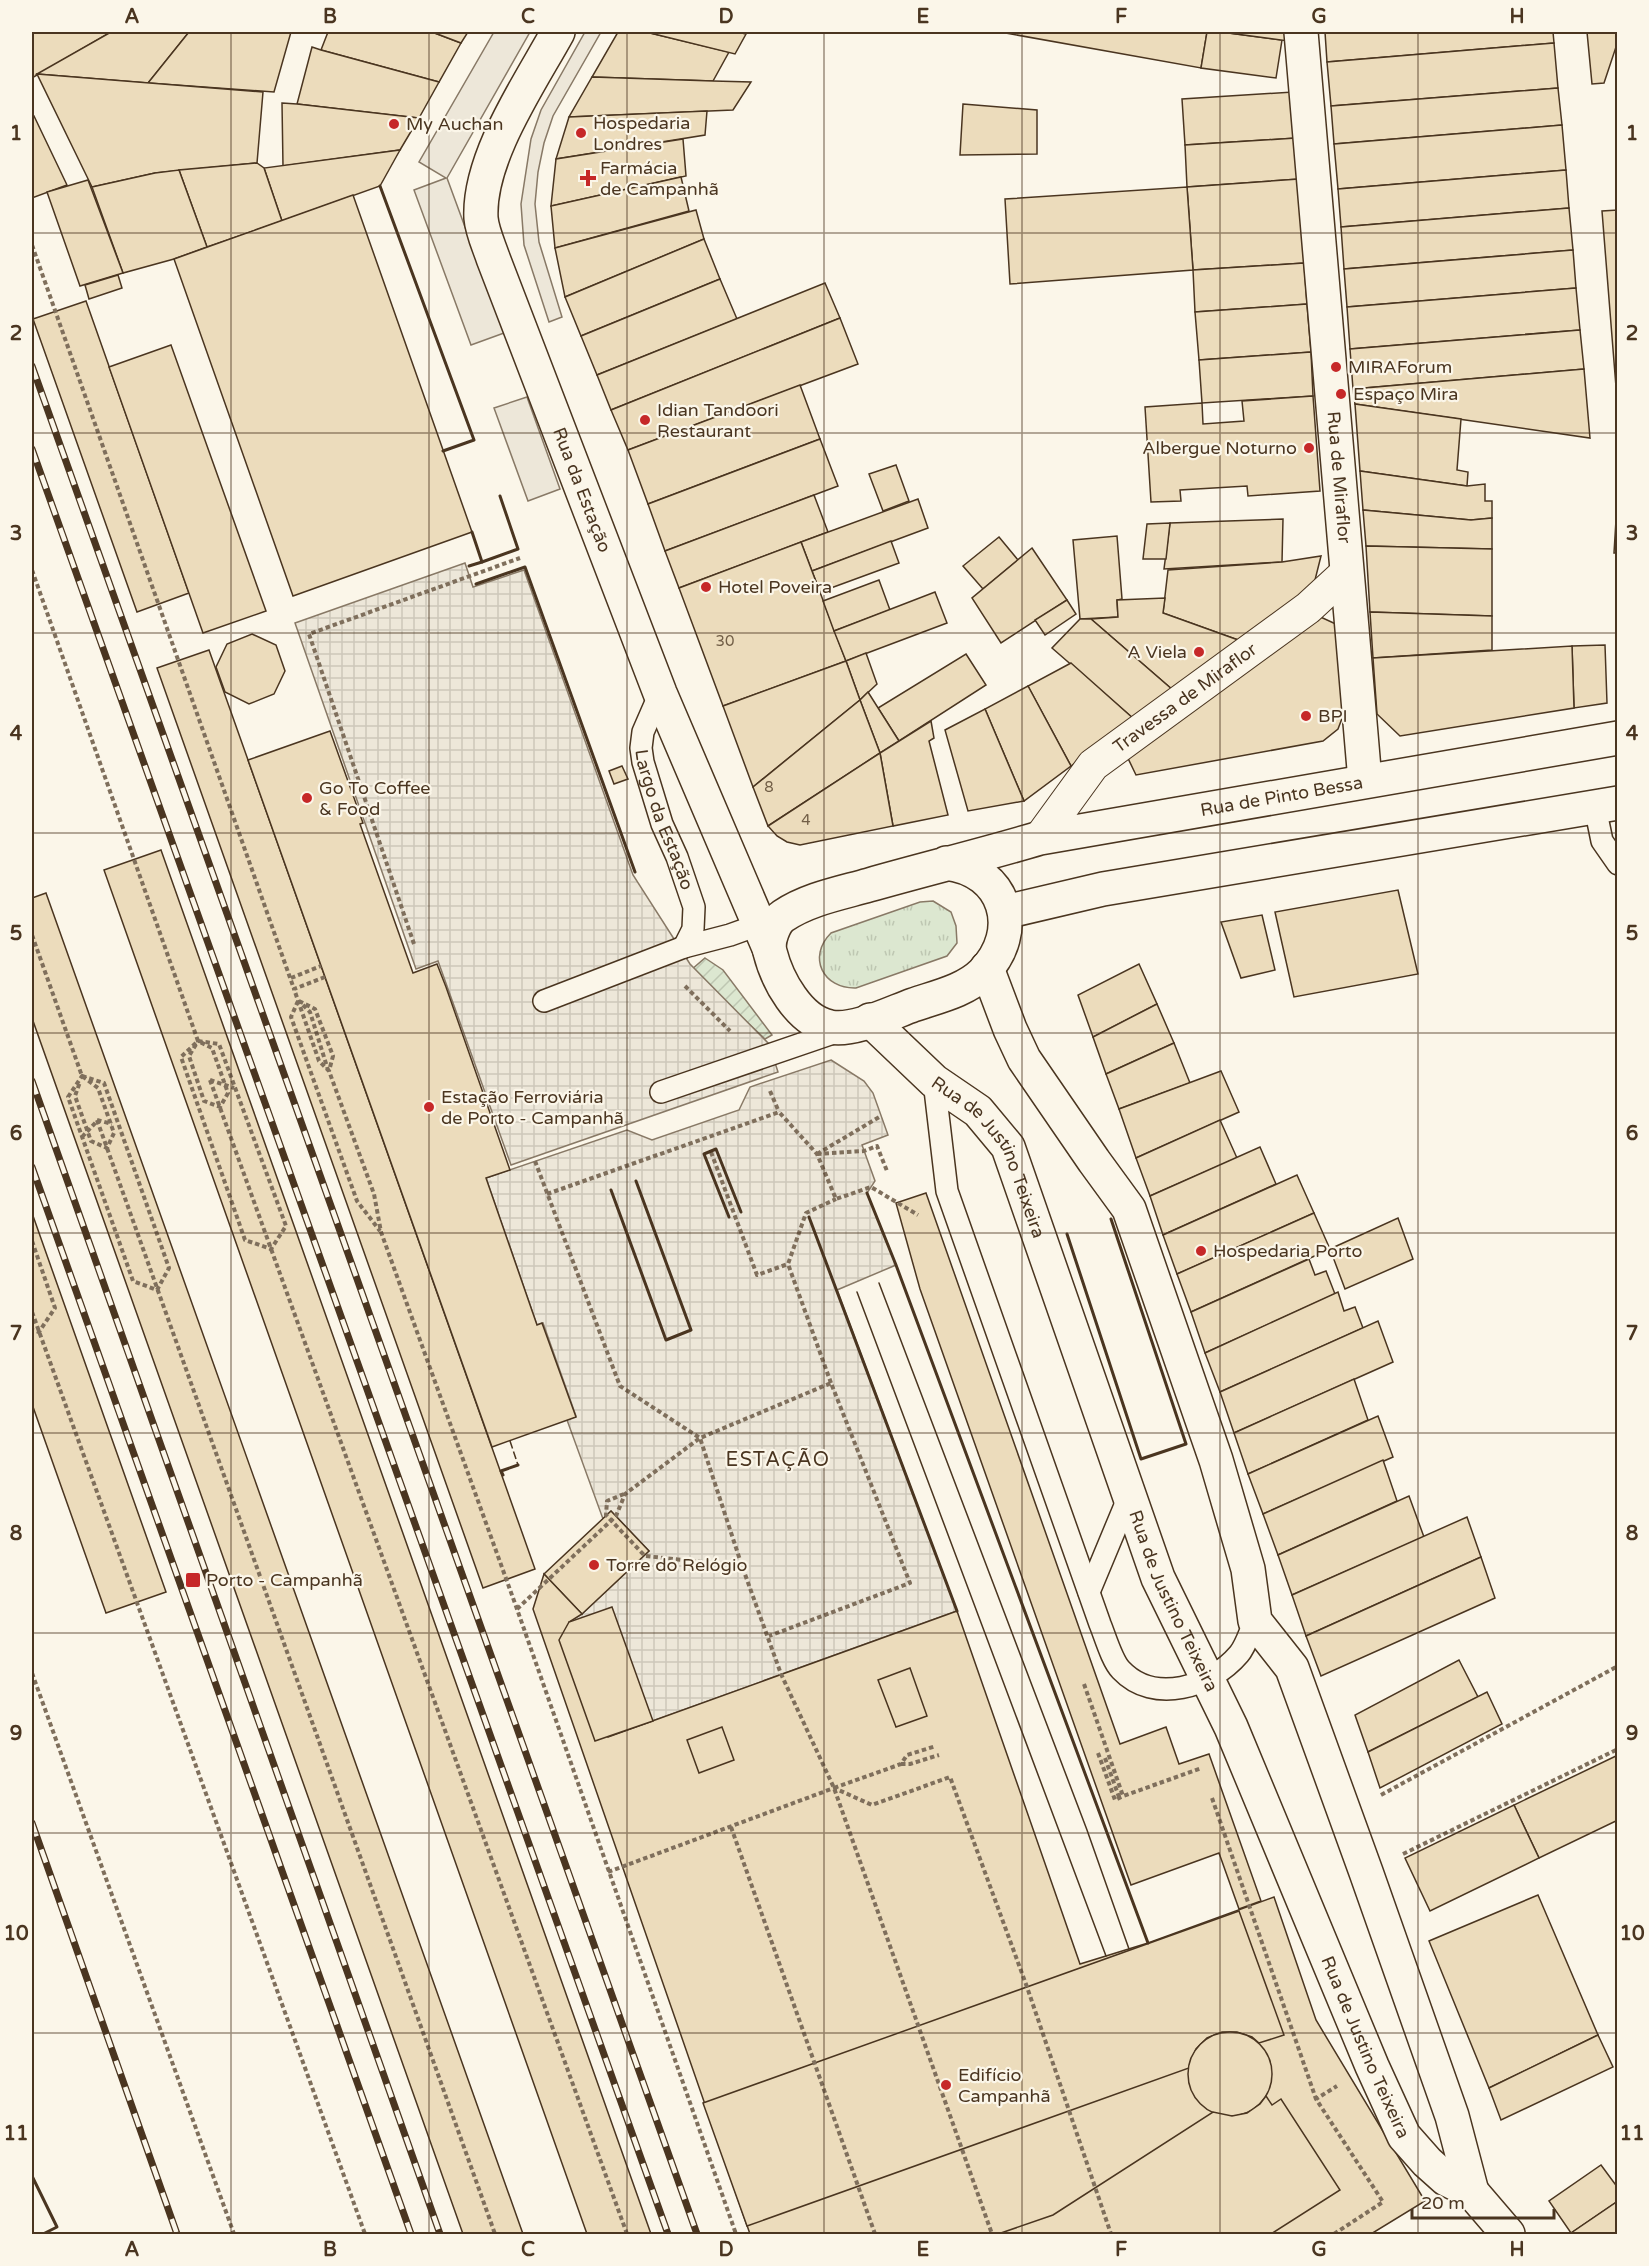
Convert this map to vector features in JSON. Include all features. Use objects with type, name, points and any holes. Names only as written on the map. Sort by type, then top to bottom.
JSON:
[{"type":"street","name":"Rua da Estação","points":[[558,32],[496,143],[485,182],[481,219],[497,269],[660,693],[770,929]]},
{"type":"street","name":"Rua de Miraflor","points":[[1300,32],[1365,781]]},
{"type":"street","name":"Travessa de Miraflor","points":[[1040,838],[1093,765],[1308,608],[1346,573]]},
{"type":"street","name":"Rua de Pinto Bessa","points":[[770,929],[818,899],[1040,838],[1617,738]]},
{"type":"street","points":[[1005,912],[1103,890],[1606,805]]},
{"type":"street","points":[[770,929],[784,987],[807,1015],[831,1028],[863,1023],[959,989],[981,975],[996,957],[1004,942],[1005,912],[994,889],[985,879],[962,865],[946,863]]},
{"type":"street","points":[[987,968],[1024,1059],[1130,1209],[1216,1460],[1248,1569],[1255,1621]]},
{"type":"street","name":"Rua de Justino Teixeira","points":[[863,1023],[934,1080],[978,1111],[1008,1147],[1158,1578],[1236,1738],[1372,2066],[1404,2136],[1446,2179],[1472,2192],[1508,2235]]},
{"type":"street","name":"Rua de Justino Teixeira","points":[[1255,1621],[1292,1668],[1452,2115],[1472,2192]]},
{"type":"lane","name":"Largo da Estação","points":[[660,693],[643,732],[641,748],[643,762],[662,824],[677,857],[694,907],[693,930],[684,947]]},
{"type":"lane","points":[[1606,805],[1602,841],[1617,864]]},
{"type":"lane","points":[[544,1001],[684,947],[730,935],[770,929]]},
{"type":"lane","points":[[660,1092],[863,1023]]},
{"type":"lane","points":[[934,1080],[947,1191],[1089,1592],[1119,1669],[1135,1682],[1156,1688],[1186,1688],[1208,1680],[1240,1654],[1255,1621]]},
{"type":"lane","points":[[1089,1592],[1129,1496]]},
{"type":"path","points":[[32,245],[319,1061],[329,1071]]},
{"type":"path","points":[[414,944],[309,634],[520,558]]},
{"type":"path","points":[[32,570],[198,1041],[212,1048],[228,1093],[220,1107]]},
{"type":"path","points":[[32,935],[82,1076],[98,1088],[114,1133],[107,1148]]},
{"type":"path","points":[[291,978],[321,966]]},
{"type":"path","points":[[294,989],[325,977]]},
{"type":"path","points":[[678,979],[734,1035]]},
{"type":"path","points":[[298,1001],[315,1009],[333,1056],[329,1071]]},
{"type":"path","points":[[298,1001],[310,1012],[374,1194],[381,1232],[517,1609],[736,2235]]},
{"type":"path","points":[[298,1001],[291,1017],[357,1201],[381,1232]]},
{"type":"path","points":[[198,1041],[189,1056],[204,1101],[220,1107]]},
{"type":"path","points":[[198,1041],[219,1044],[285,1226],[271,1249]]},
{"type":"path","points":[[198,1041],[181,1057],[245,1240],[271,1249]]},
{"type":"path","points":[[82,1076],[75,1096],[91,1141],[107,1148]]},
{"type":"path","points":[[82,1076],[104,1083],[169,1268],[157,1290]]},
{"type":"path","points":[[82,1076],[68,1097],[82,1137],[133,1281],[157,1290]]},
{"type":"path","points":[[210,1080],[235,1088]]},
{"type":"path","points":[[196,1099],[210,1080]]},
{"type":"path","points":[[210,1080],[627,2235]]},
{"type":"path","points":[[767,1082],[779,1112],[817,1154],[836,1199]]},
{"type":"path","points":[[547,1194],[779,1112]]},
{"type":"path","points":[[817,1154],[881,1116]]},
{"type":"path","points":[[97,1120],[119,1126]]},
{"type":"path","points":[[82,1137],[97,1120]]},
{"type":"path","points":[[97,1120],[495,2235]]},
{"type":"path","points":[[817,1154],[864,1152],[877,1146],[887,1171]]},
{"type":"path","points":[[711,1152],[758,1275],[788,1264]]},
{"type":"path","points":[[535,1161],[620,1386],[700,1438],[742,1566],[781,1674],[834,1788],[992,2235]]},
{"type":"path","points":[[769,1636],[910,1583],[831,1383],[788,1264],[806,1212],[871,1187],[924,1219]]},
{"type":"path","points":[[32,1241],[55,1308],[39,1332]]},
{"type":"path","points":[[32,1312],[365,2235]]},
{"type":"path","points":[[32,1330],[39,1332]]},
{"type":"path","points":[[742,1566],[645,1556],[606,1515],[607,1501],[625,1494],[700,1438],[831,1383]]},
{"type":"path","points":[[517,1609],[616,1516],[625,1494]]},
{"type":"path","points":[[1345,1814],[1617,1666]]},
{"type":"path","points":[[32,1673],[234,2235]]},
{"type":"path","points":[[1084,1683],[1121,1797]]},
{"type":"path","points":[[900,1764],[907,1755],[936,1746]]},
{"type":"path","points":[[1366,1872],[1617,1749]]},
{"type":"path","points":[[1098,1753],[1115,1800],[1202,1768],[1206,1779]]},
{"type":"path","points":[[608,1872],[900,1764],[910,1764],[939,1755]]},
{"type":"path","points":[[1105,1758],[1121,1797]]},
{"type":"path","points":[[834,1788],[872,1805],[950,1777],[1027,1987],[1111,2235]]},
{"type":"path","points":[[1209,1790],[1316,2099],[1383,2202],[1334,2235]]},
{"type":"path","points":[[731,1827],[875,2235]]},
{"type":"path","points":[[1316,2099],[1372,2066]]},
{"type":"green space","points":[[933,901],[951,912],[956,926],[957,943],[947,956],[856,988],[844,987],[835,983],[822,970],[820,952],[831,933],[920,902]]},
{"type":"green space","points":[[705,958],[723,970],[772,1035],[765,1039],[691,970]]},
{"type":"shaded area","points":[[494,32],[530,32],[447,178],[504,333],[471,345],[414,190],[446,178],[419,162]]},
{"type":"shaded area","points":[[585,32],[601,32],[553,116],[538,172],[535,204],[539,242],[562,317],[549,322],[524,245],[521,204],[531,139],[541,110]]},
{"type":"shaded area","points":[[527,397],[560,489],[528,501],[494,408]]},
{"type":"shaded area","points":[[465,563],[473,587],[524,570],[633,875],[690,964],[769,1044],[778,1072],[511,1165],[438,961],[416,969],[295,623]]},
{"type":"shaded area","points":[[831,1060],[864,1081],[873,1093],[888,1135],[862,1145],[875,1181],[867,1193],[896,1265],[837,1290],[957,1611],[608,1737],[557,1587],[582,1614],[649,1551],[611,1511],[603,1519],[567,1420],[576,1416],[543,1323],[537,1325],[486,1178],[627,1130],[652,1140],[739,1110],[750,1087]]},
{"type":"building","points":[[32,32],[111,32],[32,78]]},
{"type":"building","points":[[111,32],[189,32],[148,83],[37,74]]},
{"type":"building","points":[[189,32],[291,32],[274,92],[148,83]]},
{"type":"building","points":[[328,32],[432,32],[461,43],[439,82],[321,50]]},
{"type":"building","points":[[432,32],[468,32],[461,43]]},
{"type":"building","points":[[618,32],[646,32],[729,52],[713,81],[592,77]]},
{"type":"building","points":[[646,32],[737,32],[746,34],[735,54]]},
{"type":"building","points":[[1000,32],[1207,32],[1201,68]]},
{"type":"building","points":[[1207,32],[1282,40],[1276,78],[1201,68]]},
{"type":"building","points":[[1221,32],[1287,32],[1288,41]]},
{"type":"building","points":[[1325,32],[1553,32],[1554,43],[1327,62]]},
{"type":"building","points":[[1587,32],[1618,32],[1618,41],[1604,83],[1592,84]]},
{"type":"building","points":[[1554,43],[1558,88],[1331,106],[1327,62]]},
{"type":"building","points":[[312,47],[439,82],[419,118],[297,104]]},
{"type":"building","points":[[37,74],[263,92],[257,163],[155,173],[92,187]]},
{"type":"building","points":[[592,77],[751,82],[733,110],[569,117]]},
{"type":"building","points":[[1558,88],[1562,125],[1334,144],[1331,106]]},
{"type":"building","points":[[1293,92],[1296,138],[1185,145],[1182,99]]},
{"type":"building","points":[[282,103],[419,118],[400,150],[283,166]]},
{"type":"building","points":[[963,104],[1037,110],[1037,154],[960,155]]},
{"type":"building","points":[[707,111],[705,135],[556,159],[569,117]]},
{"type":"building","points":[[34,116],[67,185],[32,198],[32,117]]},
{"type":"building","points":[[1562,125],[1566,170],[1338,189],[1334,144]]},
{"type":"building","points":[[1296,138],[1299,179],[1187,187],[1185,145]]},
{"type":"building","points":[[683,139],[686,176],[551,206],[556,159]]},
{"type":"building","points":[[400,150],[380,186],[282,221],[264,168]]},
{"type":"building","points":[[257,163],[264,168],[282,221],[207,247],[179,170]]},
{"type":"building","points":[[179,170],[207,247],[123,273],[92,187]]},
{"type":"building","points":[[1566,170],[1569,208],[1341,227],[1338,189]]},
{"type":"building","points":[[681,177],[689,211],[555,248],[551,206]]},
{"type":"building","points":[[1299,179],[1304,263],[1193,270],[1187,187]]},
{"type":"building","points":[[88,180],[123,273],[80,286],[47,192]]},
{"type":"building","points":[[1187,187],[1193,270],[1010,284],[1005,199]]},
{"type":"building","points":[[353,195],[472,532],[293,596],[174,259]]},
{"type":"building","points":[[1569,208],[1573,250],[1344,269],[1341,227]]},
{"type":"building","points":[[696,210],[704,239],[565,297],[555,248]]},
{"type":"building","points":[[1618,210],[1618,412],[1602,211]]},
{"type":"building","points":[[704,239],[720,279],[581,336],[565,297]]},
{"type":"building","points":[[1573,250],[1576,288],[1347,307],[1344,269]]},
{"type":"building","points":[[1304,263],[1307,304],[1195,312],[1193,270]]},
{"type":"building","points":[[118,275],[122,288],[89,299],[85,285]]},
{"type":"building","points":[[720,279],[737,319],[597,375],[581,336]]},
{"type":"building","points":[[825,283],[840,318],[611,410],[597,375]]},
{"type":"building","points":[[1576,288],[1580,330],[1350,349],[1347,307]]},
{"type":"building","points":[[86,301],[189,593],[137,612],[33,319]]},
{"type":"building","points":[[1307,304],[1311,352],[1199,360],[1195,312]]},
{"type":"building","points":[[840,318],[858,364],[628,450],[611,410]]},
{"type":"building","points":[[1580,330],[1584,369],[1353,389],[1350,349]]},
{"type":"building","points":[[171,345],[266,611],[203,633],[109,367]]},
{"type":"building","points":[[1311,352],[1313,396],[1202,403],[1199,360]]},
{"type":"building","points":[[1584,369],[1590,438],[1355,404],[1353,389]]},
{"type":"building","points":[[800,385],[820,439],[648,504],[628,450]]},
{"type":"building","points":[[1313,396],[1320,491],[1248,496],[1247,486],[1180,490],[1181,501],[1151,502],[1145,407],[1202,403],[1203,424],[1244,421],[1242,401]]},
{"type":"building","points":[[1355,404],[1461,419],[1457,470],[1468,472],[1467,486],[1360,471]]},
{"type":"building","points":[[820,439],[838,486],[665,551],[648,504]]},
{"type":"building","points":[[896,465],[909,501],[883,511],[869,474]]},
{"type":"building","points":[[1360,471],[1467,486],[1485,484],[1485,501],[1492,501],[1492,518],[1471,520],[1363,510]]},
{"type":"building","points":[[1618,487],[1618,553],[1614,553]]},
{"type":"building","points":[[814,495],[828,532],[679,588],[665,551]]},
{"type":"building","points":[[918,499],[928,528],[812,571],[801,542]]},
{"type":"building","points":[[1363,510],[1471,520],[1492,518],[1492,549],[1366,546]]},
{"type":"building","points":[[1283,519],[1282,562],[1164,569],[1170,523]]},
{"type":"building","points":[[1170,523],[1166,559],[1143,559],[1147,524]]},
{"type":"building","points":[[1117,536],[1122,599],[1117,600],[1118,617],[1080,619],[1073,540]]},
{"type":"building","points":[[999,537],[1018,560],[983,589],[963,566]]},
{"type":"building","points":[[891,541],[899,563],[820,592],[812,571]]},
{"type":"building","points":[[801,542],[846,661],[723,706],[679,588]]},
{"type":"building","points":[[1366,546],[1492,549],[1492,616],[1370,612]]},
{"type":"building","points":[[1032,548],[1067,600],[1001,643],[972,598]]},
{"type":"building","points":[[1321,556],[1315,580],[1305,594],[1241,641],[1163,613],[1168,570],[1282,562]]},
{"type":"building","points":[[879,580],[890,610],[834,631],[823,601]]},
{"type":"building","points":[[935,592],[947,623],[846,661],[834,631]]},
{"type":"building","points":[[1165,598],[1163,613],[1241,641],[1174,691],[1091,619],[1118,617],[1117,600]]},
{"type":"building","points":[[1067,600],[1076,614],[1045,635],[1035,620]]},
{"type":"building","points":[[1370,612],[1492,616],[1492,650],[1373,658]]},
{"type":"building","points":[[1314,614],[1338,625],[1344,713],[1338,729],[1323,741],[1136,775],[1124,750]]},
{"type":"building","points":[[1080,619],[1091,619],[1174,691],[1135,720],[1052,648]]},
{"type":"building","points":[[252,634],[276,645],[285,671],[274,694],[249,704],[225,692],[216,667],[227,644]]},
{"type":"building","points":[[1605,645],[1607,703],[1574,708],[1572,646]]},
{"type":"building","points":[[1572,646],[1574,708],[1400,736],[1377,714],[1373,658]]},
{"type":"building","points":[[209,650],[535,1569],[483,1588],[157,668]]},
{"type":"building","points":[[866,653],[877,684],[860,700],[846,661]]},
{"type":"building","points":[[966,654],[986,685],[899,741],[878,708]]},
{"type":"building","points":[[846,661],[860,700],[753,787],[723,706]]},
{"type":"building","points":[[1071,663],[1135,720],[1071,766],[1028,686]]},
{"type":"building","points":[[1028,686],[1071,766],[1024,801],[985,709]]},
{"type":"building","points":[[868,692],[899,741],[880,753],[860,700]]},
{"type":"building","points":[[860,700],[880,753],[768,826],[753,787]]},
{"type":"building","points":[[985,709],[1024,801],[968,811],[945,730]]},
{"type":"building","points":[[931,721],[934,738],[929,741],[948,815],[893,826],[880,753]]},
{"type":"building","name":"Estação Ferroviária de Porto - Campanhã","points":[[330,731],[413,973],[437,964],[446,987],[510,1170],[486,1178],[537,1325],[542,1323],[576,1417],[492,1447],[248,760]]},
{"type":"building","points":[[880,753],[893,826],[800,845],[787,842],[777,836],[768,826]]},
{"type":"building","points":[[622,766],[628,779],[614,784],[609,771]]},
{"type":"building","points":[[161,850],[651,2234],[587,2234],[104,870]]},
{"type":"building","points":[[1398,890],[1418,974],[1294,997],[1275,912]]},
{"type":"building","points":[[46,893],[523,2234],[463,2234],[32,1018],[32,898]]},
{"type":"building","points":[[1262,915],[1275,970],[1241,978],[1221,922]]},
{"type":"building","points":[[1139,964],[1157,1004],[1093,1037],[1078,995]]},
{"type":"building","points":[[1157,1004],[1174,1043],[1106,1074],[1093,1037]]},
{"type":"building","points":[[1174,1043],[1190,1083],[1119,1109],[1106,1074]]},
{"type":"building","points":[[1221,1071],[1239,1112],[1136,1158],[1119,1109]]},
{"type":"building","points":[[1220,1120],[1237,1158],[1150,1196],[1136,1158]]},
{"type":"building","points":[[1260,1147],[1276,1184],[1163,1235],[1150,1196]]},
{"type":"building","points":[[1297,1175],[1314,1213],[1177,1274],[1163,1235]]},
{"type":"building","points":[[926,1193],[1120,1744],[1166,1727],[1179,1764],[1209,1754],[1261,1901],[1239,1909],[1219,1853],[1131,1885],[920,1289],[896,1203]]},
{"type":"building","points":[[32,1213],[166,1592],[106,1613],[32,1404]]},
{"type":"building","points":[[1314,1213],[1330,1249],[1191,1312],[1177,1274]]},
{"type":"building","points":[[1398,1218],[1413,1259],[1345,1289],[1330,1249]]},
{"type":"building","points":[[1309,1259],[1315,1275],[1326,1271],[1335,1294],[1205,1353],[1191,1312]]},
{"type":"building","points":[[1338,1292],[1344,1311],[1355,1307],[1363,1328],[1220,1392],[1205,1353]]},
{"type":"building","points":[[1378,1321],[1393,1362],[1234,1433],[1220,1392]]},
{"type":"building","points":[[1354,1379],[1368,1420],[1248,1474],[1234,1433]]},
{"type":"building","points":[[1378,1416],[1393,1457],[1263,1514],[1248,1474]]},
{"type":"building","points":[[1383,1460],[1397,1501],[1278,1555],[1263,1514]]},
{"type":"building","points":[[1409,1496],[1424,1537],[1292,1595],[1278,1555]]},
{"type":"building","name":"Torre do Relógio","points":[[611,1511],[649,1551],[582,1614],[544,1574]]},
{"type":"building","points":[[1467,1517],[1481,1557],[1306,1636],[1292,1595]]},
{"type":"building","points":[[1481,1557],[1495,1598],[1321,1676],[1306,1636]]},
{"type":"building","points":[[544,1574],[582,1614],[569,1622],[608,1737],[957,1611],[1080,1964],[1148,1943],[1274,1897],[1316,2020],[1425,2201],[1371,2234],[750,2234],[533,1609]]},
{"type":"building","points":[[612,1607],[653,1721],[595,1741],[559,1640],[569,1622]]},
{"type":"building","points":[[1459,1660],[1478,1697],[1368,1752],[1355,1715]]},
{"type":"building","points":[[910,1668],[927,1716],[896,1727],[878,1680]]},
{"type":"building","points":[[1487,1692],[1502,1724],[1380,1788],[1368,1752]]},
{"type":"building","points":[[722,1727],[734,1760],[699,1773],[687,1740]]},
{"type":"building","points":[[1618,1755],[1618,1820],[1539,1858],[1514,1805]]},
{"type":"building","points":[[1514,1805],[1539,1858],[1430,1911],[1405,1858]]},
{"type":"building","points":[[1538,1895],[1598,2035],[1489,2088],[1429,1941]]},
{"type":"building","name":"Edifício Campanhã","points":[[1239,1911],[1284,2035],[1259,2043],[1252,2037],[1237,2032],[1222,2032],[1207,2038],[1196,2049],[1189,2068],[747,2226],[703,2103]]},
{"type":"building","points":[[1230,2032],[1246,2035],[1260,2044],[1269,2058],[1272,2074],[1269,2090],[1260,2104],[1246,2113],[1230,2116],[1214,2113],[1200,2104],[1191,2090],[1188,2074],[1191,2058],[1200,2044],[1214,2035]]},
{"type":"building","points":[[1598,2035],[1613,2067],[1501,2120],[1489,2088]]},
{"type":"building","points":[[1266,2096],[1272,2105],[1281,2099],[1340,2190],[1271,2234],[998,2234],[1053,2215],[1213,2112],[1232,2116],[1247,2113],[1260,2104]]},
{"type":"building","points":[[1601,2165],[1618,2188],[1618,2201],[1571,2233],[1549,2201]]},
{"type":"building","points":[[1618,2201],[1618,2234],[1571,2233]]},
{"type":"tram line","points":[[879,1283],[1087,1830],[1129,1949]]},
{"type":"tram line","points":[[857,1292],[1106,1956]]},
{"type":"railway","points":[[32,366],[697,2234]]},
{"type":"railway","points":[[32,449],[668,2234]]},
{"type":"railway","points":[[32,1081],[440,2234]]},
{"type":"railway","points":[[32,1167],[411,2234]]},
{"type":"railway","points":[[32,1823],[177,2234]]},
{"type":"fence","points":[[510,1441],[518,1465]]},
{"type":"wall","points":[[380,186],[474,440],[443,451]]},
{"type":"wall","points":[[472,532],[482,562],[518,549],[500,496]]},
{"type":"wall","points":[[469,566],[482,562]]},
{"type":"wall","points":[[476,584],[525,567],[635,872]]},
{"type":"wall","points":[[729,1217],[704,1154],[716,1149],[741,1212]]},
{"type":"wall","points":[[611,1190],[666,1340],[691,1330],[636,1181]]},
{"type":"wall","points":[[867,1193],[896,1265],[1148,1943]]},
{"type":"wall","points":[[809,1217],[957,1611]]},
{"type":"wall","points":[[1067,1234],[1141,1459],[1186,1444],[1111,1219]]},
{"type":"wall","points":[[503,1475],[501,1471],[518,1465]]},
{"type":"wall","points":[[32,2176],[57,2227],[43,2234]]},
{"type":"place","name":"My Auchan","points":[[394,124]]},
{"type":"place","name":"Hospedaria Londres","points":[[581,133]]},
{"type":"place","name":"Farmácia de Campanhã","points":[[588,178]]},
{"type":"place","name":"MIRAForum","points":[[1336,367]]},
{"type":"place","name":"Espaço Mira","points":[[1341,394]]},
{"type":"place","name":"Idian Tandoori Restaurant","points":[[645,420]]},
{"type":"place","name":"Albergue Noturno","points":[[1309,448]]},
{"type":"place","name":"Hotel Poveira","points":[[706,587]]},
{"type":"place","name":"A Viela","points":[[1199,652]]},
{"type":"place","name":"BPI","points":[[1306,716]]},
{"type":"place","name":"Go To Coffee & Food","points":[[307,798]]},
{"type":"place","name":"Estação Ferroviária de Porto - Campanhã","points":[[429,1107]]},
{"type":"place","name":"Hospedaria Porto","points":[[1201,1251]]},
{"type":"place","name":"Torre do Relógio","points":[[594,1565]]},
{"type":"place","name":"Porto - Campanhã","points":[[193,1580]]},
{"type":"place","name":"Edifício Campanhã","points":[[946,2085]]},
{"type":"district","name":"ESTAÇÃO","points":[[778,1459]]}]
